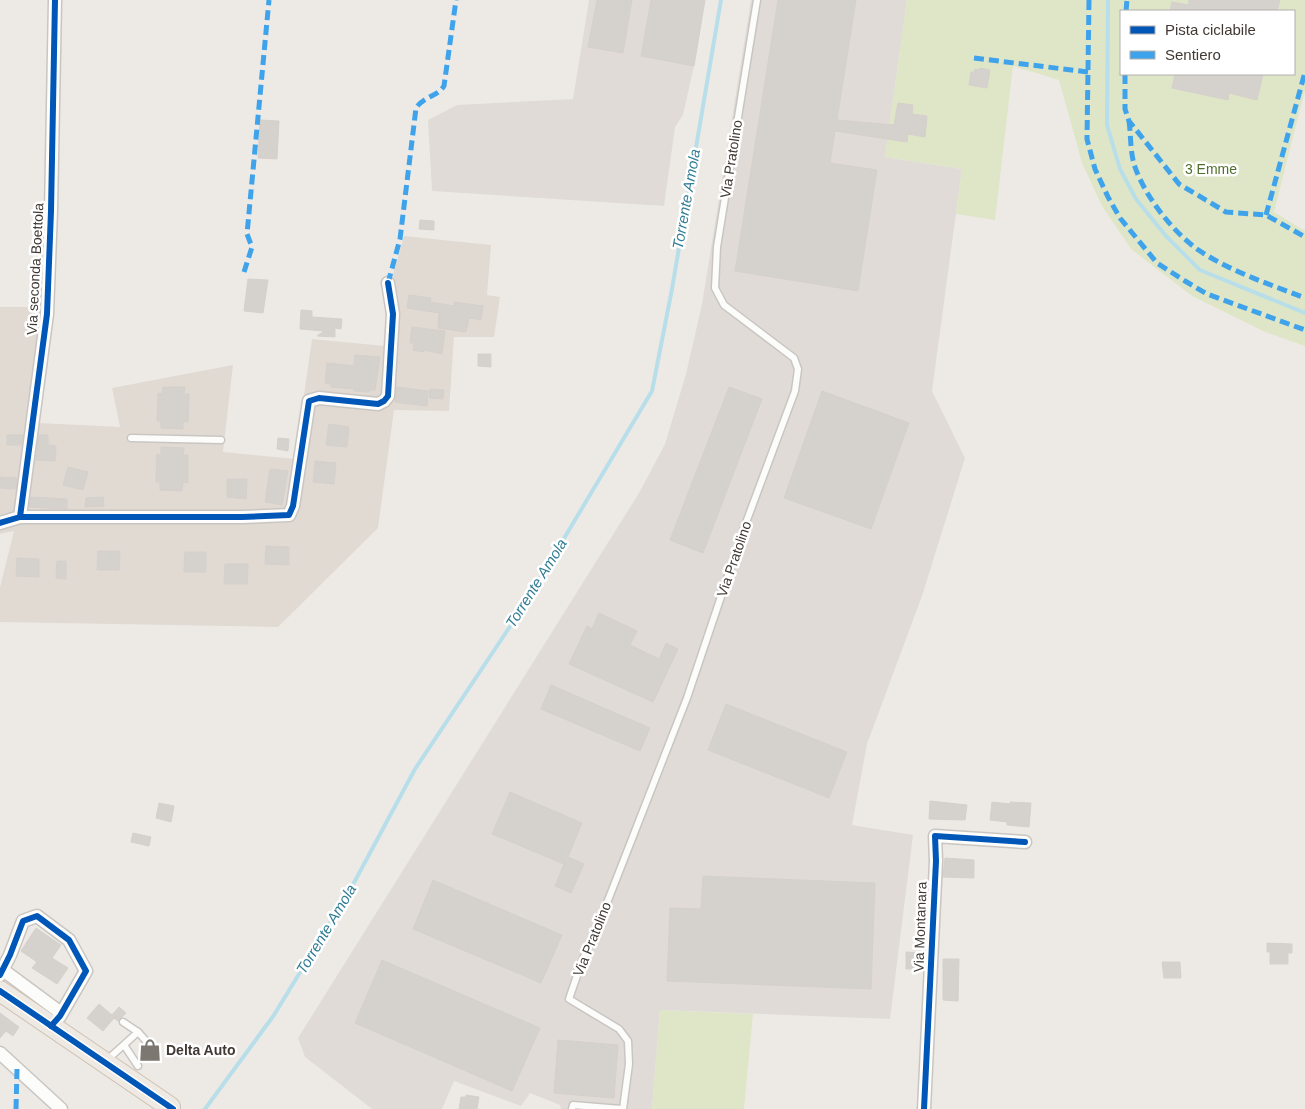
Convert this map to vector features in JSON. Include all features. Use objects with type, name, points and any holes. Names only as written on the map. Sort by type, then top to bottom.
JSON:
[{"type":"main road","points":[[0,991],[56,1020],[104,1062],[170,1107]]},
{"type":"street","name":"Via seconda Boettola","points":[[20,516],[47,314],[54,105],[55,0]]},
{"type":"street","points":[[0,524],[20,516],[242,517],[290,515],[310,401],[319,398],[378,404],[388,396],[393,314],[388,283]]},
{"type":"street","name":"Via Montanara","points":[[924,1109],[936,861],[935,836],[1025,842]]},
{"type":"street","points":[[37,916],[69,940],[86,971],[56,1020],[1,972],[24,921],[37,916]]},
{"type":"street","points":[[0,1053],[61,1109]]},
{"type":"lane","name":"Via Pratolino","points":[[622,1109],[628,1064],[628,1040],[619,1029],[569,999],[582,960],[605,908],[687,698],[744,528],[795,391],[798,370],[794,358],[724,305],[715,288],[717,247],[757,0]]},
{"type":"lane","points":[[131,438],[221,440]]},
{"type":"lane","points":[[123,1022],[138,1032],[156,1052]]},
{"type":"lane","points":[[104,1062],[138,1032]]},
{"type":"lane","points":[[124,1045],[138,1066]]},
{"type":"lane","points":[[572,1109],[573,1105],[622,1109]]},
{"type":"shaded area","points":[[589,0],[705,0],[694,66],[683,115],[675,127],[664,206],[432,191],[428,120],[457,105],[573,99]]},
{"type":"shaded area","points":[[751,0],[907,0],[885,157],[962,169],[932,391],[965,458],[922,596],[867,744],[852,825],[913,835],[890,1019],[660,1010],[652,1109],[561,1109],[560,1105],[530,1093],[521,1106],[454,1081],[442,1109],[372,1109],[305,1057],[298,1038],[639,493],[665,444],[686,374],[702,304]]},
{"type":"shaded area","points":[[404,236],[491,245],[487,295],[500,297],[494,337],[454,337],[449,411],[394,410],[378,528],[278,627],[0,622],[0,587],[14,531],[0,534],[0,307],[52,307],[39,423],[120,427],[112,388],[233,365],[223,452],[295,459],[312,339],[385,346],[391,282]]},
{"type":"green space","name":"3 Emme","points":[[907,0],[1189,0],[1188,5],[1172,2],[1170,10],[1120,10],[1120,75],[1175,75],[1172,88],[1228,100],[1234,75],[1237,75],[1232,94],[1257,100],[1263,75],[1295,75],[1295,10],[1277,10],[1280,0],[1305,0],[1305,90],[1274,212],[1305,231],[1305,346],[1265,332],[1192,296],[1131,249],[1102,206],[1082,163],[1059,80],[1013,66],[995,220],[956,214],[962,169],[885,157]]},
{"type":"green space","points":[[660,1010],[753,1014],[744,1109],[652,1109]]},
{"type":"building","points":[[597,0],[632,0],[623,53],[588,47]]},
{"type":"building","points":[[651,0],[705,0],[694,66],[641,56]]},
{"type":"building","points":[[778,0],[856,0],[837,120],[894,125],[898,103],[913,105],[912,114],[927,116],[925,137],[908,134],[907,142],[835,131],[830,163],[877,170],[858,291],[735,271]]},
{"type":"building","points":[[1189,0],[1280,0],[1277,10],[1170,10],[1172,2],[1188,5]]},
{"type":"building","points":[[980,68],[990,70],[987,88],[969,85],[971,72]]},
{"type":"building","points":[[1175,75],[1263,75],[1257,100],[1229,93],[1228,100],[1172,88]]},
{"type":"building","points":[[260,120],[279,121],[277,159],[258,158]]},
{"type":"building","points":[[420,220],[434,221],[434,230],[419,229]]},
{"type":"building","points":[[248,279],[268,280],[263,313],[244,311]]},
{"type":"building","points":[[409,295],[431,298],[430,302],[454,306],[454,302],[483,306],[481,320],[469,318],[466,332],[438,328],[439,313],[407,308]]},
{"type":"building","points":[[301,310],[312,311],[312,317],[342,319],[341,329],[335,328],[335,337],[317,336],[324,331],[300,329]]},
{"type":"building","points":[[412,327],[445,331],[442,354],[424,350],[424,352],[413,350],[414,343],[410,343]]},
{"type":"building","points":[[478,354],[491,354],[491,367],[478,366]]},
{"type":"building","points":[[355,355],[380,357],[375,390],[370,390],[369,392],[354,391],[354,389],[331,387],[331,384],[325,383],[327,363],[354,366]]},
{"type":"building","points":[[163,387],[185,387],[184,394],[189,394],[188,422],[183,422],[183,429],[161,428],[161,421],[157,421],[158,393],[162,394]]},
{"type":"building","points":[[397,387],[428,391],[427,406],[395,402]]},
{"type":"building","points":[[729,387],[762,399],[703,553],[670,540]]},
{"type":"building","points":[[430,389],[444,390],[443,399],[429,398]]},
{"type":"building","points":[[822,391],[909,423],[871,529],[784,498]]},
{"type":"building","points":[[329,424],[349,427],[347,447],[326,445]]},
{"type":"building","points":[[7,435],[23,435],[21,445],[7,445]]},
{"type":"building","points":[[39,435],[48,435],[48,445],[56,446],[55,461],[36,460]]},
{"type":"building","points":[[278,438],[289,439],[288,451],[277,449]]},
{"type":"building","points":[[161,447],[184,448],[183,455],[188,455],[188,483],[183,482],[182,491],[160,490],[160,482],[156,482],[157,454],[161,455]]},
{"type":"building","points":[[315,461],[336,463],[334,484],[313,482]]},
{"type":"building","points":[[68,467],[88,472],[83,490],[63,485]]},
{"type":"building","points":[[270,469],[288,471],[282,505],[265,502]]},
{"type":"building","points":[[0,477],[17,478],[16,489],[0,488]]},
{"type":"building","points":[[227,479],[247,479],[246,499],[227,497]]},
{"type":"building","points":[[31,497],[67,499],[67,509],[29,507]]},
{"type":"building","points":[[103,497],[104,506],[85,507],[86,498]]},
{"type":"building","points":[[266,546],[289,547],[289,565],[265,564]]},
{"type":"building","points":[[98,551],[120,551],[119,570],[97,570]]},
{"type":"building","points":[[185,552],[206,552],[206,572],[184,572]]},
{"type":"building","points":[[17,558],[39,559],[39,577],[16,576]]},
{"type":"building","points":[[57,561],[66,561],[66,579],[56,578]]},
{"type":"building","points":[[225,564],[248,564],[247,584],[224,584]]},
{"type":"building","points":[[599,613],[637,631],[630,645],[659,659],[666,643],[678,649],[653,702],[569,664],[587,626],[592,629]]},
{"type":"building","points":[[551,685],[650,728],[640,751],[541,709]]},
{"type":"building","points":[[726,704],[847,752],[829,798],[708,750]]},
{"type":"building","points":[[510,792],[582,823],[568,857],[584,864],[571,893],[555,886],[564,864],[492,834]]},
{"type":"building","points":[[930,801],[967,805],[965,820],[929,819]]},
{"type":"building","points":[[992,802],[1010,804],[1010,802],[1031,803],[1029,827],[1007,825],[1007,822],[990,820]]},
{"type":"building","points":[[159,803],[174,806],[171,822],[156,818]]},
{"type":"building","points":[[133,833],[151,837],[149,846],[131,842]]},
{"type":"building","points":[[945,858],[974,860],[974,878],[943,877]]},
{"type":"building","points":[[703,876],[875,883],[871,989],[667,981],[670,908],[701,909]]},
{"type":"building","points":[[433,880],[562,935],[541,983],[413,929]]},
{"type":"building","points":[[36,928],[61,945],[52,958],[68,968],[57,984],[32,968],[37,962],[21,951]]},
{"type":"building","points":[[1267,943],[1292,944],[1292,953],[1288,953],[1288,964],[1270,964],[1270,952],[1267,952]]},
{"type":"building","points":[[906,952],[923,953],[922,969],[906,969]]},
{"type":"building","points":[[943,959],[959,959],[958,1001],[943,1000]]},
{"type":"building","points":[[382,960],[540,1028],[512,1091],[355,1023]]},
{"type":"building","points":[[1162,962],[1180,962],[1181,978],[1164,978]]},
{"type":"building","points":[[99,1004],[112,1015],[119,1007],[126,1013],[118,1021],[114,1018],[103,1031],[87,1018]]},
{"type":"building","points":[[0,1013],[19,1027],[13,1036],[6,1031],[0,1038]]},
{"type":"building","points":[[558,1040],[618,1045],[614,1098],[554,1093]]},
{"type":"building","points":[[466,1095],[479,1097],[477,1109],[459,1109],[461,1097],[466,1097]]},
{"type":"waterway","name":"Torrente Amola","points":[[205,1109],[274,1015],[349,892],[415,769],[523,607],[652,391],[672,289],[721,0]]},
{"type":"waterway","points":[[1108,0],[1107,125],[1120,169],[1136,199],[1166,236],[1200,270],[1305,313]]},
{"type":"marked path","points":[[244,272],[252,247],[247,234],[269,0]]},
{"type":"marked path","points":[[388,283],[400,239],[416,108],[444,86],[456,0]]},
{"type":"marked path","points":[[1089,0],[1087,139],[1095,169],[1120,218],[1157,263],[1185,281],[1207,294],[1305,330]]},
{"type":"marked path","points":[[1126,10],[1127,0]]},
{"type":"marked path","points":[[974,58],[1088,72]]},
{"type":"marked path","points":[[1266,215],[1305,72]]},
{"type":"marked path","points":[[1125,75],[1125,109],[1129,121],[1179,184],[1226,212],[1266,215],[1305,237]]},
{"type":"marked path","points":[[1129,121],[1132,156],[1145,190],[1178,233],[1197,249],[1222,264],[1305,298]]},
{"type":"marked path","points":[[16,1109],[17,1069]]},
{"type":"cycle path","points":[[0,523],[20,517],[47,314],[55,0]]},
{"type":"cycle path","points":[[20,517],[242,517],[289,515],[293,506],[309,401],[319,398],[378,404],[388,396],[393,314],[388,283]]},
{"type":"cycle path","points":[[924,1109],[936,861],[935,836],[1025,842]]},
{"type":"cycle path","points":[[0,975],[23,921],[37,916],[69,940],[86,971],[60,1016],[51,1026]]},
{"type":"cycle path","points":[[0,991],[173,1109]]},
{"type":"place","name":"Delta Auto","points":[[150,1050]]}]
